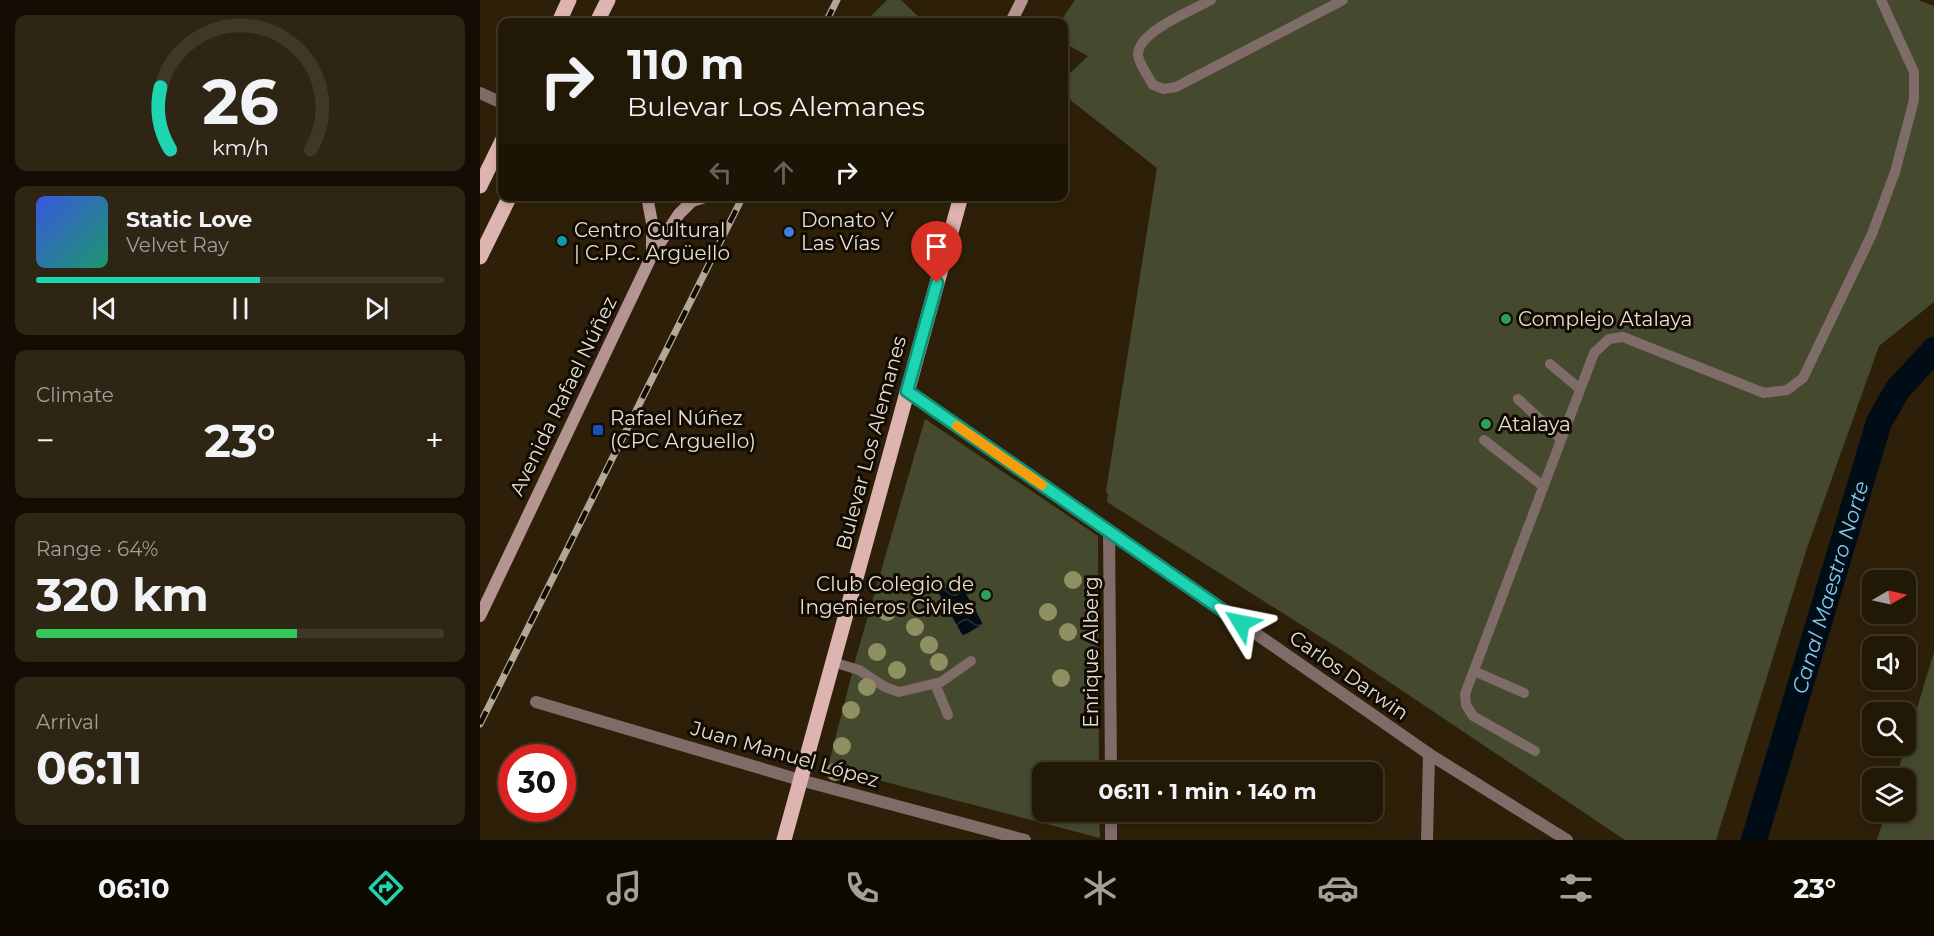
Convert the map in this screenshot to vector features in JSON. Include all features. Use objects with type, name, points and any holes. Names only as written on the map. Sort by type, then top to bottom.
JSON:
[{"type":"main road","points":[[561,18],[569,0]]},
{"type":"main road","points":[[599,18],[608,0]]},
{"type":"main road","points":[[1013,18],[1022,0]]},
{"type":"main road","points":[[480,186],[498,149]]},
{"type":"main road","points":[[480,257],[508,201]]},
{"type":"main road","points":[[648,201],[652,223],[652,255]]},
{"type":"main road","name":"Avenida Rafael Núñez","points":[[480,616],[652,255],[687,201]]},
{"type":"main road","name":"Bulevar Los Alemanes","points":[[784,840],[960,201]]},
{"type":"street","points":[[480,93],[498,102]]},
{"type":"street","name":"Carlos Darwin","points":[[907,391],[1429,754],[1567,840]]},
{"type":"street","name":"Enrique Alberg","points":[[1109,531],[1111,762]]},
{"type":"street","name":"Juan Manuel López","points":[[536,702],[801,780],[1025,840]]},
{"type":"street","points":[[1427,840],[1429,754]]},
{"type":"street","points":[[1111,822],[1112,840]]},
{"type":"lane","points":[[1211,0],[1149,34],[1140,44],[1138,57],[1153,84],[1164,89],[1176,87],[1343,0]]},
{"type":"lane","points":[[1535,751],[1473,716],[1466,705],[1465,694],[1594,353],[1609,339],[1623,337],[1764,393],[1787,390],[1803,378],[1872,234],[1895,172],[1914,100],[1914,72],[1881,0]]},
{"type":"lane","points":[[1550,364],[1580,389]]},
{"type":"lane","points":[[1518,399],[1561,439]]},
{"type":"lane","points":[[1484,440],[1543,486]]},
{"type":"lane","points":[[833,662],[859,670],[885,687],[898,692],[935,684],[970,661]]},
{"type":"lane","points":[[1474,671],[1524,693]]},
{"type":"lane","points":[[935,684],[948,714]]},
{"type":"green space","points":[[887,0],[901,0],[920,18],[869,18]]},
{"type":"green space","name":"Complejo Atalaya","points":[[1075,0],[1918,0],[1934,6],[1934,302],[1879,346],[1807,548],[1716,840],[1625,840],[1343,651],[1107,502],[1106,492],[1157,168],[1068,98],[1068,75],[1088,56],[1068,45],[1068,18],[1063,18]]},
{"type":"green space","name":"Club Colegio de Ingenieros Civiles","points":[[925,419],[1098,536],[1099,762],[1032,762],[1032,820],[828,767],[857,654]]},
{"type":"green space","points":[[1934,652],[1934,840],[1877,840],[1883,822],[1916,822],[1916,768],[1899,768],[1903,756],[1916,756],[1916,712]]},
{"type":"green space","name":"Club Colegio de Ingenieros Civiles","points":[[1039,822],[1099,822],[1100,838]]},
{"type":"water","points":[[959,581],[983,624],[963,636],[938,592]]},
{"type":"waterway","name":"Canal Maestro Norte","points":[[1754,840],[1879,422],[1898,389],[1934,350]]},
{"type":"railway","points":[[828,18],[837,0]]},
{"type":"railway","points":[[480,724],[741,201]]},
{"type":"slow traffic","points":[[957,426],[1042,485]]},
{"type":"place","name":"Donato Y Las Vías","points":[[789,232]]},
{"type":"place","name":"Centro Cultural | C.P.C. Argüello","points":[[562,241]]},
{"type":"place","name":"Complejo Atalaya","points":[[1506,319]]},
{"type":"place","name":"Atalaya","points":[[1486,424]]},
{"type":"place","name":"Rafael Núñez (CPC Arguello)","points":[[598,430]]},
{"type":"place","name":"Club Colegio de Ingenieros Civiles","points":[[986,595]]},
{"type":"route","points":[[937,283],[907,391],[1241,623]]}]
